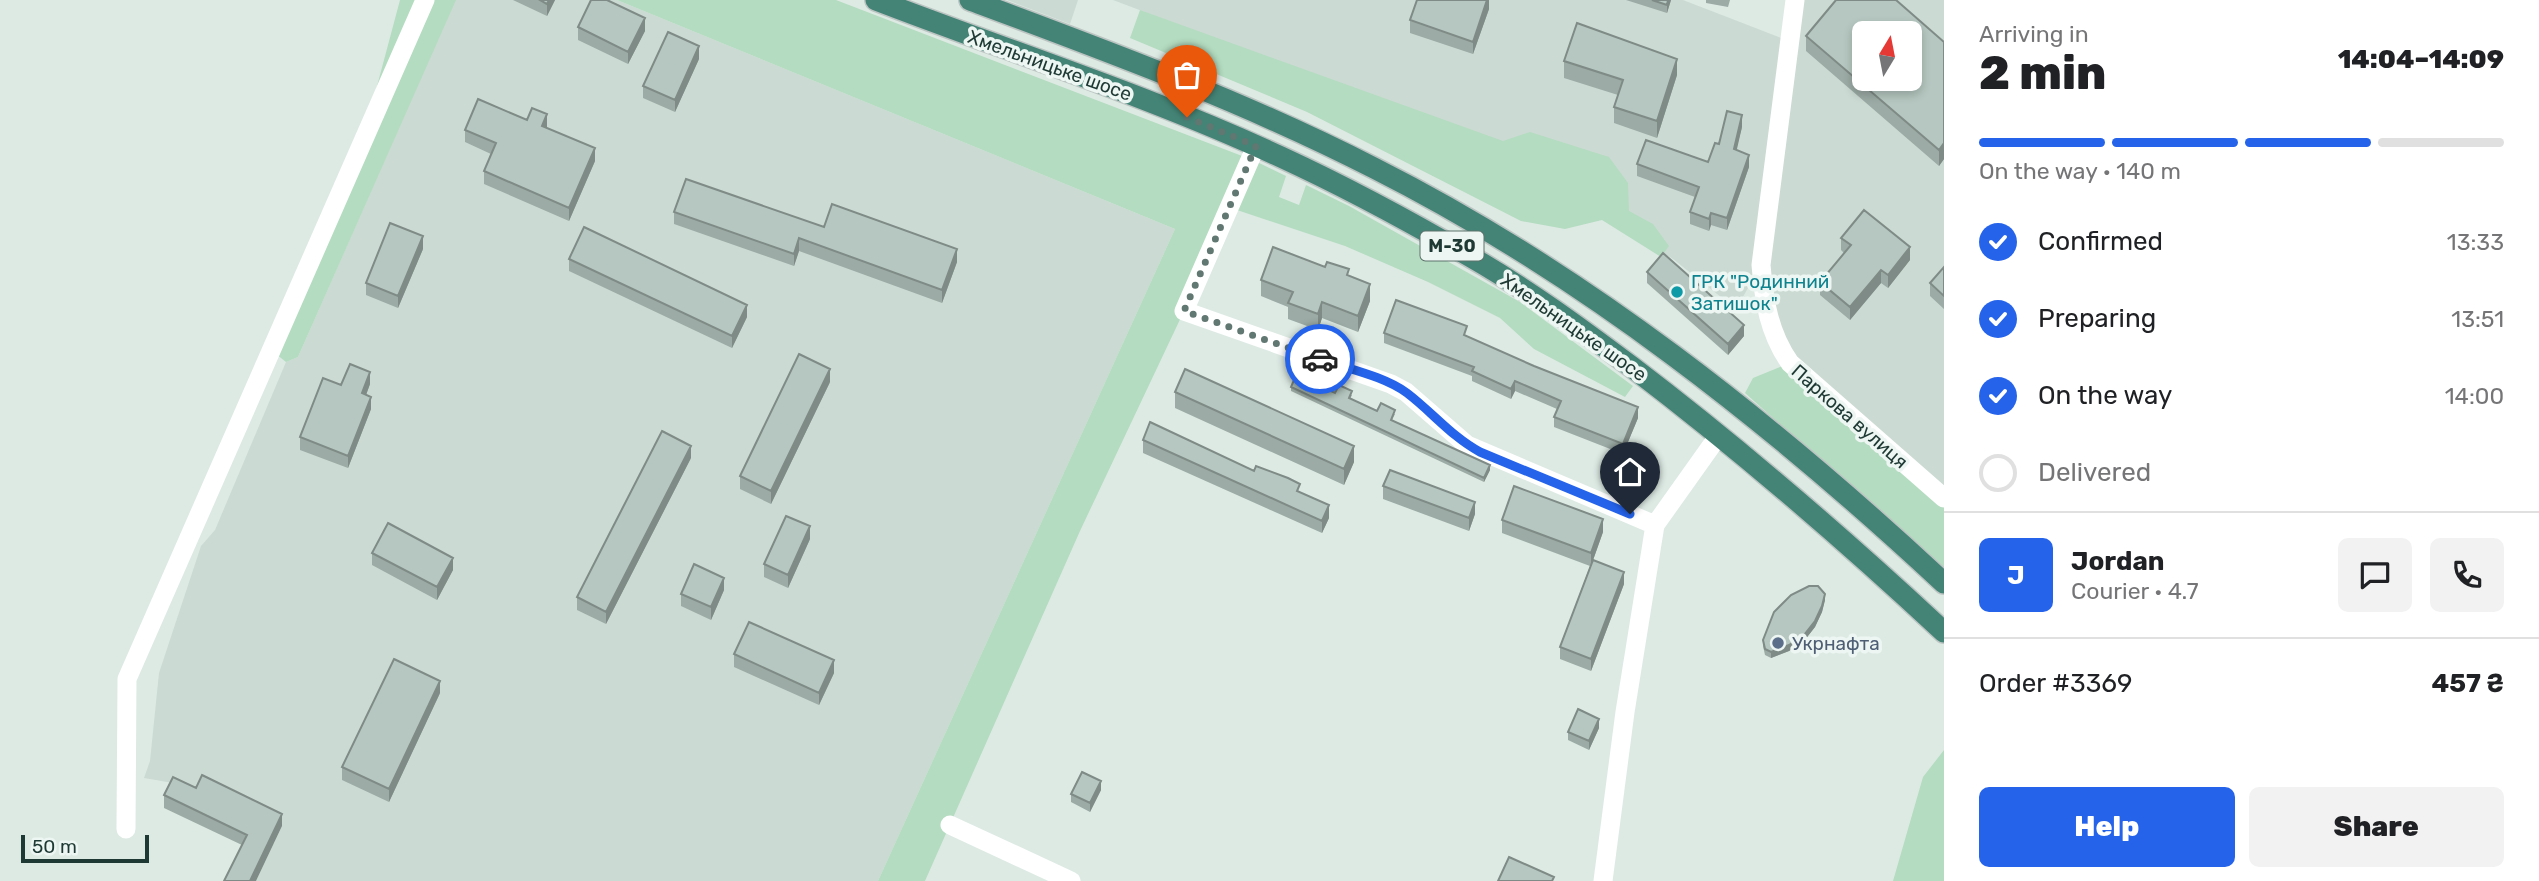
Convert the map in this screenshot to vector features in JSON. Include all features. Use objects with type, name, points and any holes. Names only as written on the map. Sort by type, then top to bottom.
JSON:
[{"type":"highway","name":"Хмельницьке шосе","points":[[876,0],[1117,89],[1256,146],[1361,196],[1471,256],[1564,316],[1719,435],[1776,481],[1944,632]]},
{"type":"highway","name":"Хмельницьке шосе","points":[[970,0],[1199,87],[1293,128],[1375,168],[1485,228],[1719,388],[1944,583]]},
{"type":"highway","points":[[1719,435],[1742,408]]},
{"type":"street","points":[[126,829],[127,679],[425,0]]},
{"type":"street","name":"Паркова вулиця","points":[[1795,0],[1761,265],[1763,297],[1770,324],[1777,345],[1790,363],[1944,498]]},
{"type":"street","points":[[1256,146],[1184,311],[1391,384],[1406,392],[1467,445],[1655,525]]},
{"type":"street","points":[[1602,881],[1655,525],[1719,435]]},
{"type":"street","points":[[950,825],[1071,881]]},
{"type":"shaded area","points":[[455,0],[617,0],[1175,229],[878,881],[256,881],[282,826],[202,788],[144,778],[150,761],[159,673],[201,546],[215,530],[286,362],[298,357]]},
{"type":"shaded area","points":[[1007,0],[1078,0],[1070,24]]},
{"type":"shaded area","points":[[1113,0],[1683,0],[1789,41],[1795,0],[1944,0],[1944,498],[1790,363],[1760,267],[1736,309],[1673,259],[1605,217],[1614,190]]},
{"type":"green space","points":[[400,0],[456,0],[298,357],[286,362],[271,350],[361,146]]},
{"type":"green space","points":[[617,0],[836,0],[1250,159],[1184,311],[1080,531],[925,881],[878,881],[1175,229]]},
{"type":"green space","points":[[1140,10],[1503,141],[1530,132],[1609,157],[1628,183],[1629,211],[1653,224],[1669,246],[1661,257],[1602,220],[1565,229],[1521,221],[1307,112],[1130,38]]},
{"type":"green space","points":[[1255,161],[1286,176],[1279,197],[1299,205],[1306,185],[1349,206],[1520,302],[1633,386],[1625,397],[1534,349],[1500,318],[1428,282],[1345,246],[1234,209]]},
{"type":"green space","points":[[1790,363],[1944,498],[1944,570],[1745,393],[1753,378]]},
{"type":"green space","points":[[1944,750],[1944,881],[1893,881],[1923,777]]},
{"type":"building","points":[[591,0],[607,0],[645,18],[628,52],[578,27]]},
{"type":"building","points":[[1417,0],[1487,0],[1473,42],[1410,20]]},
{"type":"building","points":[[1652,0],[1668,0],[1667,5]]},
{"type":"building","points":[[1836,0],[1896,0],[1920,21],[1852,21],[1852,75],[1806,36]]},
{"type":"building","points":[[1577,23],[1677,59],[1657,121],[1614,107],[1623,80],[1564,61]]},
{"type":"building","points":[[1922,23],[1944,42],[1944,143],[1939,150],[1870,91],[1922,91]]},
{"type":"building","points":[[668,32],[699,46],[675,100],[643,86]]},
{"type":"building","points":[[478,99],[527,120],[532,108],[547,114],[542,126],[595,148],[569,208],[484,171],[496,143],[465,130]]},
{"type":"building","points":[[1727,111],[1742,115],[1734,149],[1749,155],[1727,218],[1711,213],[1709,219],[1690,212],[1699,187],[1637,164],[1646,140],[1708,162],[1715,143],[1719,144]]},
{"type":"building","points":[[686,179],[824,227],[832,204],[957,249],[942,290],[799,238],[794,254],[674,212]]},
{"type":"building","points":[[1864,210],[1910,247],[1888,275],[1881,270],[1850,307],[1820,282],[1851,245],[1841,238]]},
{"type":"building","points":[[390,223],[423,236],[398,296],[366,283]]},
{"type":"building","points":[[584,227],[747,305],[732,336],[569,259]]},
{"type":"building","points":[[1273,247],[1325,267],[1327,262],[1349,269],[1347,275],[1370,284],[1358,316],[1322,302],[1318,314],[1288,303],[1293,292],[1261,280]]},
{"type":"building","points":[[1663,253],[1744,325],[1728,344],[1647,272]]},
{"type":"building","points":[[1944,267],[1944,296],[1930,283]]},
{"type":"building","points":[[1396,300],[1467,326],[1464,335],[1638,407],[1623,444],[1554,417],[1561,401],[1515,381],[1511,389],[1472,371],[1474,367],[1384,333]]},
{"type":"building","points":[[799,354],[830,369],[771,491],[740,476]]},
{"type":"building","points":[[350,364],[370,372],[362,393],[371,397],[348,456],[300,437],[323,378],[341,385]]},
{"type":"building","points":[[1185,369],[1354,446],[1344,469],[1175,392]]},
{"type":"building","points":[[1296,375],[1335,393],[1339,385],[1352,391],[1349,398],[1377,411],[1381,403],[1395,410],[1391,420],[1490,465],[1484,478],[1291,387]]},
{"type":"building","points":[[1150,422],[1254,471],[1256,466],[1300,484],[1297,491],[1329,505],[1322,521],[1143,440]]},
{"type":"building","points":[[662,431],[691,446],[606,612],[577,597]]},
{"type":"building","points":[[1390,470],[1475,502],[1469,518],[1383,486]]},
{"type":"building","points":[[1514,486],[1603,519],[1591,553],[1502,520]]},
{"type":"building","points":[[786,516],[810,526],[788,575],[764,564]]},
{"type":"building","points":[[388,523],[453,558],[437,587],[372,553]]},
{"type":"building","points":[[1593,560],[1624,572],[1591,659],[1560,647]]},
{"type":"building","points":[[694,564],[724,578],[711,607],[681,594]]},
{"type":"building","points":[[1809,586],[1818,586],[1825,594],[1815,621],[1804,635],[1789,645],[1771,652],[1765,649],[1763,640],[1774,612],[1791,595]]},
{"type":"building","points":[[749,622],[834,660],[819,693],[734,654]]},
{"type":"building","points":[[394,659],[440,681],[389,789],[342,767]]},
{"type":"building","points":[[1578,709],[1599,719],[1589,741],[1568,732]]},
{"type":"building","points":[[1082,772],[1101,781],[1090,803],[1071,794]]},
{"type":"building","points":[[202,775],[282,814],[250,881],[224,881],[247,835],[164,795],[173,777],[196,788]]},
{"type":"building","points":[[1509,857],[1554,877],[1552,881],[1498,881]]},
{"type":"way so far","points":[[1187,117],[1256,146],[1184,311],[1320,359]]},
{"type":"place","name":"ГРК \"Родинний Затишок\"","points":[[1677,292]]},
{"type":"place","name":"Укрнафта","points":[[1778,643]]},
{"type":"route","points":[[1320,359],[1406,392],[1467,445],[1480,452],[1630,514]]}]
